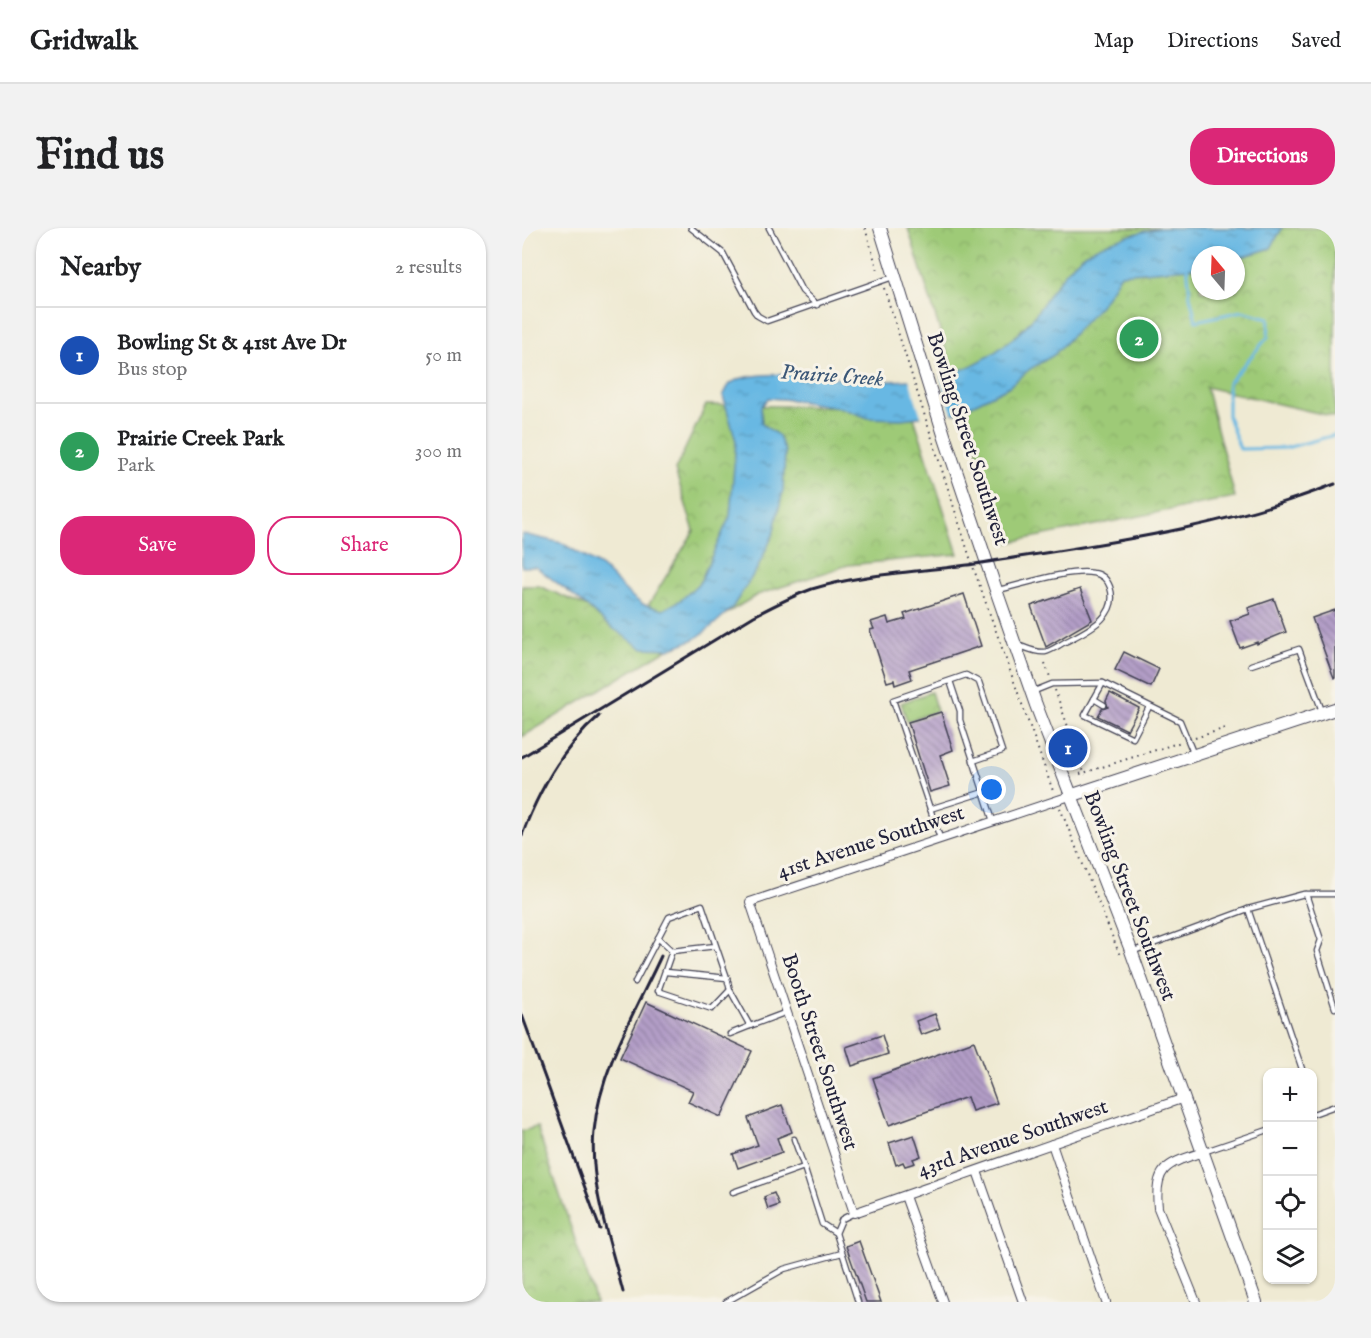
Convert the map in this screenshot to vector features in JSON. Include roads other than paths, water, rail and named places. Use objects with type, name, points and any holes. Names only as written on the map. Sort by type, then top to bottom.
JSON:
[{"type":"main road","name":"Bowling Street Southwest","points":[[880,228],[945,438],[1031,693],[1131,952],[1256,1302]]},
{"type":"main road","points":[[1071,796],[1329,711]]},
{"type":"street","name":"41st Avenue Southwest","points":[[750,902],[1071,796]]},
{"type":"street","name":"Booth Street Southwest","points":[[750,902],[854,1213]]},
{"type":"street","name":"43rd Avenue Southwest","points":[[854,1213],[1184,1098]]},
{"type":"street","points":[[1052,1144],[1106,1302]]},
{"type":"street","points":[[1196,1302],[1158,1208],[1156,1194],[1160,1174],[1171,1162],[1203,1152]]},
{"type":"street","points":[[977,1171],[1023,1302]]},
{"type":"street","points":[[905,1196],[943,1302]]},
{"type":"lane","points":[[691,228],[723,253],[754,311],[764,321],[771,321],[895,276]]},
{"type":"lane","points":[[769,228],[802,291],[817,305]]},
{"type":"lane","points":[[996,590],[1073,573],[1093,573],[1102,576],[1108,582],[1112,592],[1106,616],[1095,626],[1046,652],[1033,651],[1014,644]]},
{"type":"lane","points":[[1251,665],[1299,649],[1329,711]]},
{"type":"lane","points":[[940,838],[893,700],[966,675],[979,682],[1002,751],[973,760]]},
{"type":"lane","points":[[950,681],[960,711],[960,720],[993,821]]},
{"type":"lane","points":[[1103,683],[1085,715],[1133,738],[1149,707]]},
{"type":"lane","points":[[1031,693],[1053,684],[1103,683],[1180,721],[1194,755]]},
{"type":"lane","points":[[1094,699],[1104,705]]},
{"type":"lane","points":[[1132,721],[1139,725]]},
{"type":"lane","points":[[930,809],[984,792]]},
{"type":"lane","points":[[1131,952],[1248,909],[1306,894],[1335,894]]},
{"type":"lane","points":[[1306,894],[1321,940],[1317,951],[1335,1008]]},
{"type":"lane","points":[[635,982],[669,917],[702,906],[730,990],[750,1026]]},
{"type":"lane","points":[[1248,909],[1302,1068]]},
{"type":"lane","points":[[658,938],[672,951],[716,946]]},
{"type":"lane","points":[[672,951],[658,991],[712,1009],[730,990]]},
{"type":"lane","points":[[666,972],[727,978]]},
{"type":"lane","points":[[730,1034],[787,1012]]},
{"type":"lane","points":[[1317,1113],[1335,1106]]},
{"type":"lane","points":[[1203,1152],[1263,1132]]},
{"type":"lane","points":[[794,1139],[822,1224],[836,1233]]},
{"type":"lane","points":[[733,1192],[804,1167]]},
{"type":"lane","points":[[854,1213],[842,1219],[836,1233],[858,1302]]},
{"type":"lane","points":[[726,1302],[784,1269],[842,1253]]},
{"type":"water","points":[[1160,228],[1282,228],[1271,248],[1245,256],[1245,246],[1191,246],[1191,268],[1121,274],[1104,301],[1054,355],[1030,369],[1008,387],[956,413],[901,419],[868,418],[841,408],[768,398],[761,407],[762,424],[779,436],[785,452],[783,491],[773,535],[757,569],[732,608],[695,639],[669,649],[642,648],[608,625],[536,567],[522,567],[522,534],[562,543],[602,567],[642,604],[663,610],[681,600],[700,582],[730,516],[736,441],[723,396],[730,384],[742,378],[760,375],[805,375],[894,381],[936,377],[961,370],[995,352],[1024,328],[1068,270],[1085,254],[1110,242]]},
{"type":"waterway","points":[[1187,264],[1190,296],[1196,321],[1242,311],[1269,318],[1268,337],[1228,383],[1228,416],[1240,449],[1286,448],[1335,435]]},
{"type":"railway","points":[[522,757],[754,616],[812,589],[852,579],[975,564],[1157,534],[1246,513],[1335,484]]},
{"type":"railway","points":[[522,835],[553,771],[574,742],[599,716]]},
{"type":"railway","points":[[623,1292],[598,1192],[593,1151],[594,1131],[603,1085],[611,1063],[661,956]]},
{"type":"railway","points":[[522,1015],[600,1229]]},
{"type":"place","name":"Prairie Creek Park","points":[[1139,339]]},
{"type":"place","name":"Bowling St & 41st Ave Dr","points":[[1068,748]]},
{"type":"water label","name":"Prairie Creek","points":[[832,376]]}]
